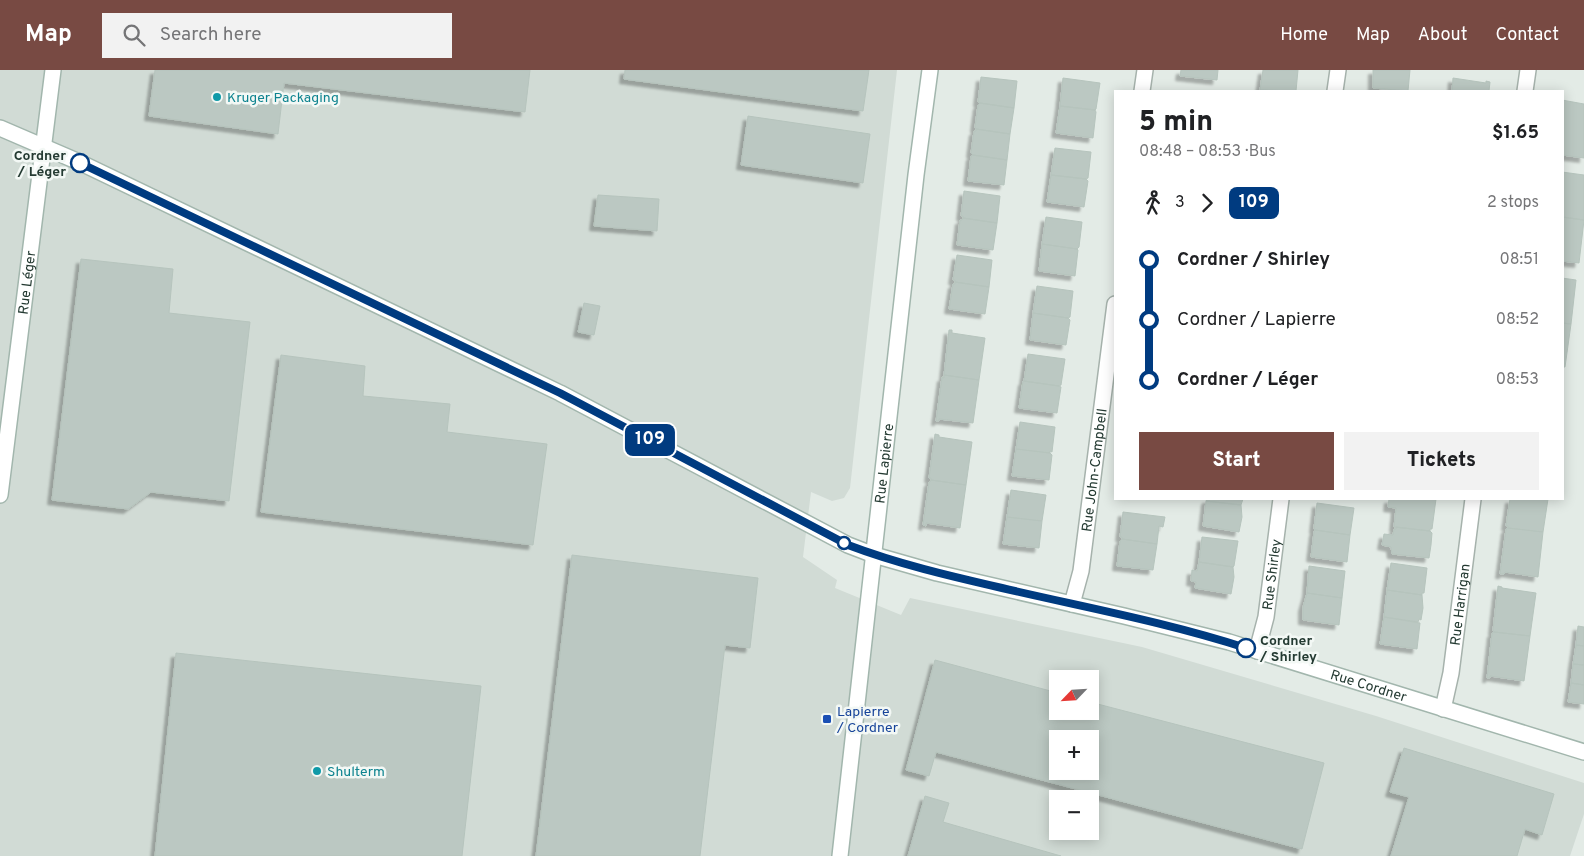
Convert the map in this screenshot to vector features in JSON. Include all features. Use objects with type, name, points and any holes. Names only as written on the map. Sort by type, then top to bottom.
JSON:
[{"type":"street","name":"Rue Léger","points":[[0,495],[53,70]]},
{"type":"street","name":"Rue Lapierre","points":[[840,856],[918,158],[930,70]]},
{"type":"street","points":[[1142,90],[1145,70]]},
{"type":"street","points":[[1335,90],[1338,70]]},
{"type":"street","points":[[1525,90],[1528,70]]},
{"type":"street","name":"Rue Cordner","points":[[0,128],[79,162],[560,393],[843,542],[874,555],[937,573],[1199,634],[1584,752]]},
{"type":"street","name":"Rue John-Campbell","points":[[1072,604],[1081,572],[1114,312]]},
{"type":"street","name":"Rue Shirley","points":[[1258,651],[1266,616],[1281,500]]},
{"type":"street","name":"Rue Harrigan","points":[[1443,709],[1451,673],[1473,500]]},
{"type":"shaded area","points":[[0,70],[897,70],[850,488],[844,498],[832,501],[811,492],[803,557],[837,580],[835,588],[901,615],[910,598],[1142,647],[1376,716],[1584,783],[1584,814],[1570,856],[0,856]]},
{"type":"building","name":"Kruger Packaging","points":[[155,70],[530,70],[525,112],[284,83],[278,134],[149,116]]},
{"type":"building","points":[[625,70],[869,70],[863,111],[624,79]]},
{"type":"building","points":[[1181,70],[1218,70],[1217,80],[1180,76]]},
{"type":"building","points":[[1263,70],[1298,70],[1296,90],[1260,90]]},
{"type":"building","points":[[1373,70],[1410,70],[1408,90],[1373,88]]},
{"type":"building","points":[[981,77],[1017,81],[1014,108],[978,102]]},
{"type":"building","points":[[1063,78],[1100,83],[1096,109],[1060,106]]},
{"type":"building","points":[[1453,78],[1490,82],[1489,90],[1452,90]]},
{"type":"building","points":[[1564,100],[1584,104],[1584,158],[1564,155]]},
{"type":"building","points":[[980,103],[1014,108],[1010,134],[976,129],[978,105]]},
{"type":"building","points":[[1060,106],[1095,110],[1093,138],[1056,133]]},
{"type":"building","points":[[748,116],[870,134],[863,183],[741,165]]},
{"type":"building","points":[[976,129],[1010,134],[1007,160],[973,155],[971,153],[974,131]]},
{"type":"building","points":[[1055,148],[1091,152],[1088,178],[1051,175]]},
{"type":"building","points":[[971,156],[1007,160],[1004,185],[968,181]]},
{"type":"building","points":[[1564,172],[1584,175],[1584,220],[1564,217]]},
{"type":"building","points":[[1051,175],[1086,179],[1088,181],[1084,207],[1047,202]]},
{"type":"building","points":[[964,191],[1000,196],[997,223],[963,218],[961,216]]},
{"type":"building","points":[[598,195],[659,199],[657,231],[594,226]]},
{"type":"building","points":[[1046,217],[1082,222],[1079,247],[1077,249],[1042,244]]},
{"type":"building","points":[[1564,217],[1584,220],[1579,263],[1564,261]]},
{"type":"building","points":[[963,218],[997,223],[993,250],[957,245],[960,220]]},
{"type":"building","points":[[1042,244],[1077,249],[1075,276],[1039,271]]},
{"type":"building","points":[[957,255],[992,260],[989,287],[955,282],[953,280]]},
{"type":"building","points":[[81,259],[173,269],[169,313],[250,322],[229,501],[151,492],[128,509],[52,500]]},
{"type":"building","points":[[1564,278],[1576,280],[1571,324],[1564,323]]},
{"type":"building","points":[[955,282],[989,287],[985,314],[949,309],[953,284]]},
{"type":"building","points":[[1037,286],[1073,291],[1070,317],[1033,313]]},
{"type":"building","points":[[584,303],[600,306],[594,335],[578,332]]},
{"type":"building","points":[[1033,313],[1068,318],[1070,320],[1066,345],[1030,340]]},
{"type":"building","points":[[1564,323],[1571,324],[1564,367]]},
{"type":"building","points":[[949,330],[952,330],[952,333],[985,338],[979,380],[944,375]]},
{"type":"building","points":[[1028,354],[1065,359],[1061,385],[1024,381]]},
{"type":"building","points":[[281,355],[365,366],[363,396],[450,404],[447,432],[547,444],[533,545],[261,512]]},
{"type":"building","points":[[944,375],[979,380],[973,423],[939,419],[939,421],[936,421],[942,377],[944,378]]},
{"type":"building","points":[[1023,381],[1061,387],[1057,413],[1019,408]]},
{"type":"building","points":[[1020,422],[1055,427],[1052,452],[1016,449]]},
{"type":"building","points":[[935,434],[939,435],[939,437],[972,442],[966,485],[931,480],[929,478]]},
{"type":"building","points":[[1016,449],[1050,453],[1052,455],[1049,480],[1012,476]]},
{"type":"building","points":[[931,480],[966,485],[960,528],[926,523],[926,526],[923,525],[929,482]]},
{"type":"building","points":[[1011,490],[1046,495],[1042,521],[1007,517]]},
{"type":"building","points":[[1206,500],[1243,500],[1241,505]]},
{"type":"building","points":[[1389,500],[1436,500],[1432,529],[1430,531],[1394,527],[1396,508],[1388,507]]},
{"type":"building","points":[[1510,500],[1548,500],[1543,532],[1508,528],[1506,526]]},
{"type":"building","points":[[1206,501],[1241,505],[1242,517],[1239,532],[1203,526]]},
{"type":"building","points":[[1317,503],[1354,508],[1350,535],[1315,530]]},
{"type":"building","points":[[1123,512],[1165,517],[1163,527],[1159,526],[1157,544],[1122,539],[1120,537]]},
{"type":"building","points":[[1007,517],[1042,521],[1039,548],[1003,544]]},
{"type":"building","points":[[1396,527],[1430,531],[1432,533],[1429,558],[1392,554],[1391,547],[1382,545],[1384,534],[1393,535]]},
{"type":"building","points":[[1506,529],[1543,532],[1538,577],[1505,572],[1500,574]]},
{"type":"building","points":[[1315,530],[1350,535],[1347,562],[1311,557]]},
{"type":"building","points":[[1202,537],[1238,541],[1234,566],[1199,562]]},
{"type":"building","points":[[1122,539],[1157,544],[1153,570],[1117,566],[1120,541]]},
{"type":"building","points":[[572,555],[758,578],[750,648],[725,645],[700,856],[536,856]]},
{"type":"building","points":[[1199,562],[1233,567],[1234,577],[1231,594],[1195,588],[1196,582],[1191,581],[1192,570],[1197,571]]},
{"type":"building","points":[[1391,563],[1427,568],[1424,593],[1422,595],[1387,590]]},
{"type":"building","points":[[1309,566],[1345,571],[1342,598],[1307,593]]},
{"type":"building","points":[[1498,586],[1536,593],[1530,636],[1494,632]]},
{"type":"building","points":[[1387,590],[1422,595],[1423,608],[1421,620],[1419,619],[1418,622],[1384,617]]},
{"type":"building","points":[[1307,593],[1342,598],[1339,625],[1303,620],[1303,607]]},
{"type":"building","points":[[1384,617],[1420,623],[1417,649],[1380,644]]},
{"type":"building","points":[[1578,626],[1584,627],[1584,646],[1576,645]]},
{"type":"building","points":[[1492,633],[1530,636],[1524,681],[1490,676],[1490,678],[1487,678]]},
{"type":"building","points":[[1576,645],[1584,646],[1584,665],[1573,664]]},
{"type":"building","name":"Shulterm","points":[[176,653],[481,686],[462,856],[155,856]]},
{"type":"building","points":[[935,660],[1049,691],[1049,720],[1099,720],[1099,704],[1324,763],[1302,849],[1099,795],[1099,790],[1079,790],[936,752],[929,776],[906,770]]},
{"type":"building","points":[[1573,664],[1584,665],[1584,685],[1571,683]]},
{"type":"building","points":[[1571,683],[1584,685],[1584,704],[1568,702]]},
{"type":"building","points":[[1404,748],[1554,794],[1542,835],[1525,829],[1517,856],[1391,856],[1409,797],[1390,792]]},
{"type":"building","points":[[925,796],[949,803],[943,822],[1061,856],[908,856]]},
{"type":"bus line","name":"109","points":[[80,163],[560,393],[848,545],[874,555],[937,573],[1199,634],[1246,648]]},
{"type":"place","name":"Kruger Packaging","points":[[217,97]]},
{"type":"place","name":"Cordner / Léger","points":[[80,163]]},
{"type":"place","name":"Cordner / Shirley","points":[[1246,648]]},
{"type":"place","name":"Lapierre / Cordner","points":[[827,719]]},
{"type":"place","name":"Shulterm","points":[[317,771]]}]
